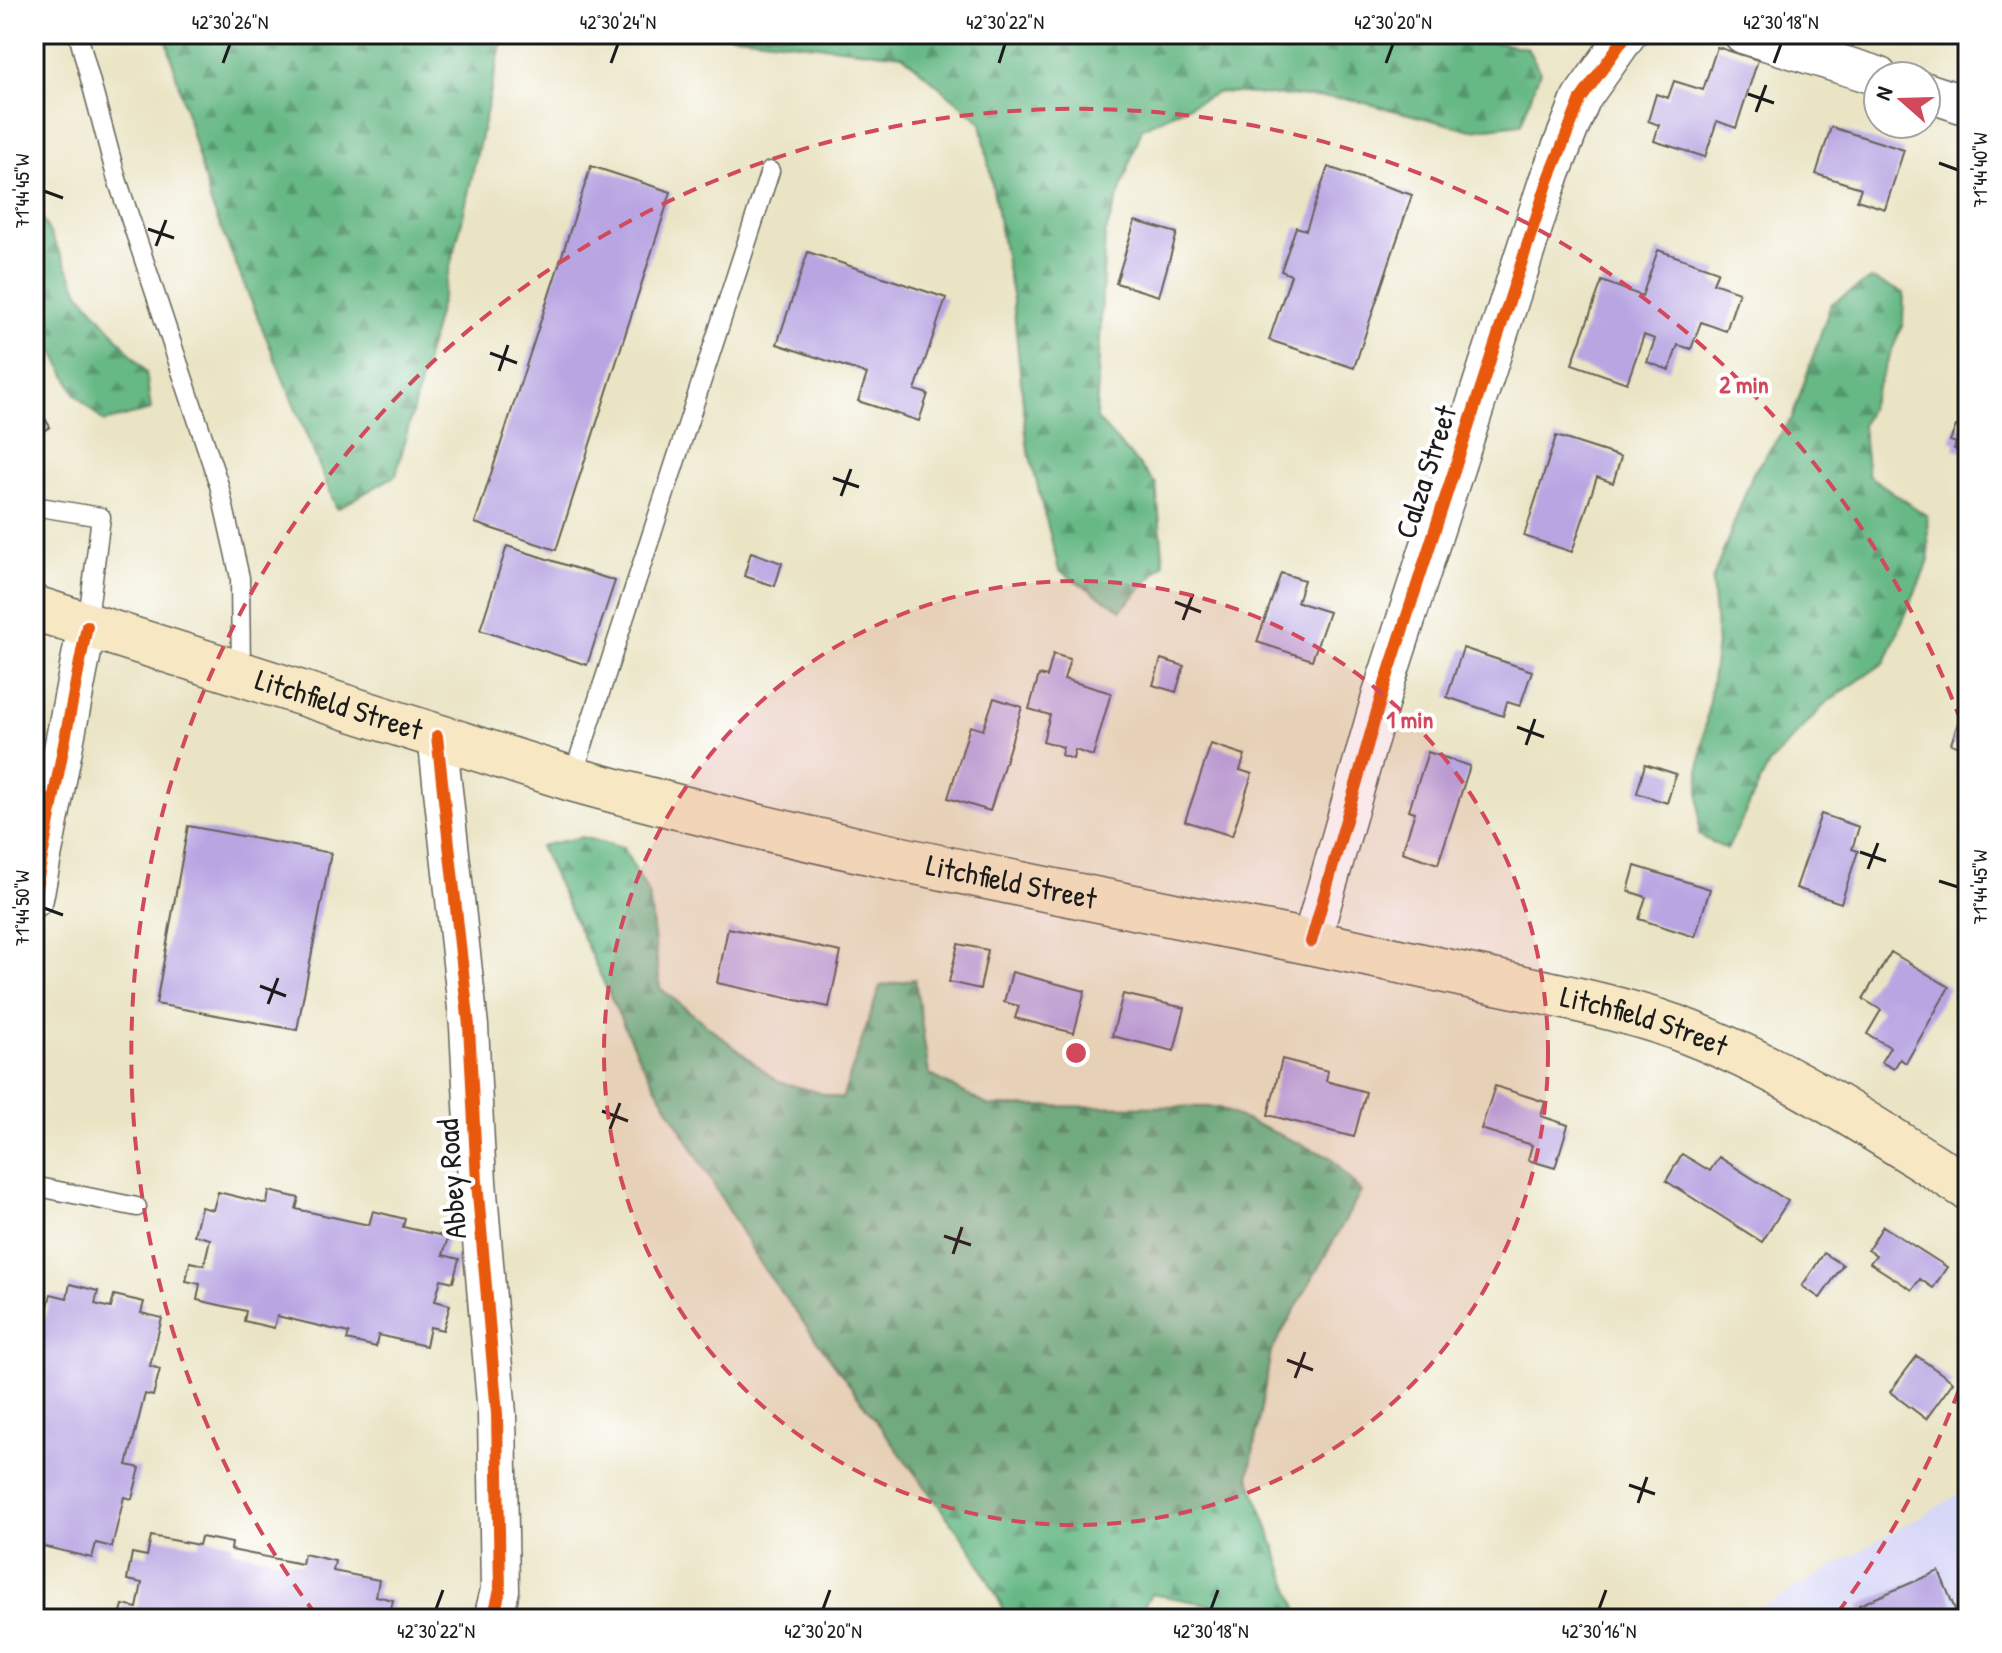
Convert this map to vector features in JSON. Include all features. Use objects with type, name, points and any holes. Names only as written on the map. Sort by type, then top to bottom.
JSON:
[{"type":"main road","name":"Litchfield Street","points":[[34,608],[646,800],[879,856],[1574,998],[1659,1022],[1741,1055],[1820,1095],[1968,1188]]},
{"type":"street","name":"Calza Street","points":[[1311,942],[1384,687],[1548,181],[1581,99],[1627,34]]},
{"type":"street","points":[[1743,34],[1862,71]]},
{"type":"street","points":[[1942,97],[1968,106]]},
{"type":"street","points":[[34,898],[87,626]]},
{"type":"street","name":"Abbey Road","points":[[437,736],[469,1026],[477,1182],[497,1414],[500,1590],[493,1619]]},
{"type":"lane","points":[[78,34],[116,176],[219,485],[240,578],[241,674]]},
{"type":"lane","points":[[572,779],[770,171]]},
{"type":"lane","points":[[34,506],[101,517],[87,626]]},
{"type":"lane","points":[[34,1186],[137,1207]]},
{"type":"shaded area","points":[[1968,1489],[1968,1619],[1741,1619]]},
{"type":"green space","points":[[165,34],[515,34],[502,41],[462,221],[396,475],[337,509],[211,204]]},
{"type":"green space","points":[[718,34],[1444,34],[1527,48],[1540,71],[1521,124],[1471,130],[1349,99],[1219,92],[1142,128],[1105,235],[1096,418],[1156,484],[1164,564],[1121,610],[1059,570],[1027,444],[1013,301],[981,122],[902,55]]},
{"type":"green space","points":[[34,202],[80,293],[146,372],[151,410],[104,422],[76,395],[34,312]]},
{"type":"green space","points":[[1871,279],[1904,293],[1903,323],[1862,426],[1868,475],[1927,516],[1929,560],[1885,662],[1826,703],[1769,764],[1727,850],[1699,835],[1699,770],[1717,645],[1712,581],[1753,473],[1792,418],[1831,304]]},
{"type":"green space","points":[[582,837],[623,848],[649,894],[660,988],[777,1081],[842,1099],[880,986],[915,979],[929,1074],[989,1106],[1217,1107],[1330,1157],[1361,1192],[1271,1352],[1249,1476],[1301,1619],[1249,1619],[1241,1610],[1151,1594],[1136,1619],[1009,1619],[973,1552],[761,1265],[639,1058],[540,846]]},
{"type":"building","points":[[1717,47],[1758,60],[1736,128],[1717,121],[1705,157],[1654,141],[1659,125],[1648,121],[1656,94],[1668,98],[1674,81],[1703,90]]},
{"type":"building","points":[[1831,127],[1862,137],[1862,140],[1904,150],[1885,209],[1857,200],[1861,188],[1816,174]]},
{"type":"building","points":[[591,166],[671,192],[556,550],[475,523]]},
{"type":"building","points":[[1328,167],[1412,195],[1354,368],[1269,340],[1291,275],[1281,271],[1296,227],[1306,230]]},
{"type":"building","points":[[1135,221],[1177,233],[1159,296],[1116,283]]},
{"type":"building","points":[[1658,250],[1718,271],[1713,283],[1739,292],[1726,331],[1701,322],[1691,349],[1678,345],[1669,370],[1647,362],[1655,339],[1644,335],[1627,383],[1572,364],[1602,281],[1642,296]]},
{"type":"building","points":[[808,252],[946,298],[915,390],[928,394],[919,421],[858,401],[867,374],[777,344]]},
{"type":"building","points":[[34,400],[50,427],[34,437]]},
{"type":"building","points":[[1968,413],[1968,454],[1954,449],[1956,443],[1950,441],[1956,426],[1962,428]]},
{"type":"building","points":[[1556,436],[1621,457],[1613,483],[1597,477],[1572,552],[1524,536]]},
{"type":"building","points":[[507,546],[615,581],[587,665],[480,630]]},
{"type":"building","points":[[751,552],[782,563],[775,586],[744,576]]},
{"type":"building","points":[[1281,573],[1304,580],[1297,602],[1329,612],[1312,660],[1257,642]]},
{"type":"building","points":[[1463,648],[1532,671],[1520,706],[1507,702],[1503,716],[1447,697]]},
{"type":"building","points":[[1053,654],[1070,659],[1064,679],[1111,693],[1093,756],[1075,750],[1073,759],[1061,755],[1063,747],[1043,741],[1050,715],[1029,709],[1039,675],[1047,677]]},
{"type":"building","points":[[1161,659],[1184,666],[1176,692],[1153,685]]},
{"type":"building","points":[[994,698],[1022,707],[990,811],[948,798],[970,726],[983,730]]},
{"type":"building","points":[[1963,708],[1968,710],[1968,750],[1951,744]]},
{"type":"building","points":[[1211,744],[1245,755],[1240,770],[1252,774],[1232,836],[1185,821]]},
{"type":"building","points":[[1428,752],[1470,766],[1438,864],[1402,852],[1415,812],[1409,810]]},
{"type":"building","points":[[1645,764],[1676,774],[1667,803],[1637,793]]},
{"type":"building","points":[[1821,814],[1859,827],[1852,849],[1858,851],[1841,903],[1796,888]]},
{"type":"building","points":[[188,826],[331,853],[297,1030],[156,1004]]},
{"type":"building","points":[[1635,866],[1710,889],[1695,937],[1639,919],[1646,897],[1628,891]]},
{"type":"building","points":[[728,928],[841,952],[829,1007],[717,983]]},
{"type":"building","points":[[958,944],[988,950],[980,989],[949,982]]},
{"type":"building","points":[[1891,952],[1949,987],[1906,1063],[1900,1059],[1894,1069],[1881,1062],[1890,1047],[1867,1034],[1881,1010],[1863,999]]},
{"type":"building","points":[[1012,972],[1085,991],[1074,1033],[1015,1018],[1019,1006],[1004,1002]]},
{"type":"building","points":[[1123,994],[1185,1008],[1174,1051],[1112,1036]]},
{"type":"building","points":[[1282,1059],[1328,1071],[1326,1081],[1366,1092],[1354,1137],[1268,1115]]},
{"type":"building","points":[[1495,1086],[1545,1102],[1541,1116],[1568,1125],[1555,1168],[1528,1160],[1532,1145],[1481,1129]]},
{"type":"building","points":[[1682,1154],[1710,1171],[1719,1157],[1788,1201],[1762,1242],[1666,1181]]},
{"type":"building","points":[[269,1191],[299,1198],[296,1209],[369,1225],[373,1211],[405,1219],[403,1227],[448,1237],[443,1255],[459,1259],[453,1282],[441,1279],[435,1301],[450,1305],[443,1330],[430,1327],[426,1346],[378,1335],[376,1347],[347,1340],[349,1333],[277,1316],[274,1328],[244,1321],[246,1311],[197,1300],[200,1284],[186,1281],[190,1262],[204,1265],[210,1239],[194,1235],[201,1207],[213,1210],[218,1192],[267,1204]]},
{"type":"building","points":[[1883,1226],[1947,1267],[1933,1288],[1920,1279],[1912,1290],[1870,1263],[1876,1255],[1868,1250]]},
{"type":"building","points":[[1824,1253],[1843,1265],[1820,1298],[1802,1286]]},
{"type":"building","points":[[70,1284],[98,1291],[95,1304],[111,1308],[114,1295],[144,1302],[141,1313],[162,1318],[150,1366],[160,1369],[153,1396],[145,1394],[127,1465],[140,1468],[132,1499],[124,1497],[112,1547],[96,1543],[92,1558],[34,1544],[34,1343],[38,1344],[51,1294],[67,1298]]},
{"type":"building","points":[[1917,1356],[1953,1382],[1926,1419],[1890,1392]]},
{"type":"building","points":[[151,1536],[199,1545],[201,1537],[232,1543],[231,1550],[302,1564],[304,1554],[335,1561],[333,1571],[379,1580],[376,1596],[393,1600],[389,1619],[119,1619],[123,1605],[137,1608],[142,1583],[127,1580],[132,1553],[147,1556]]},
{"type":"building","points":[[1939,1571],[1959,1619],[1865,1619],[1859,1605]]},
{"type":"cycle path","points":[[1311,942],[1384,687],[1548,181],[1581,99],[1627,34]]},
{"type":"cycle path","points":[[34,898],[87,626]]},
{"type":"cycle path","points":[[437,736],[469,1026],[477,1182],[497,1414],[500,1590],[493,1619]]}]
